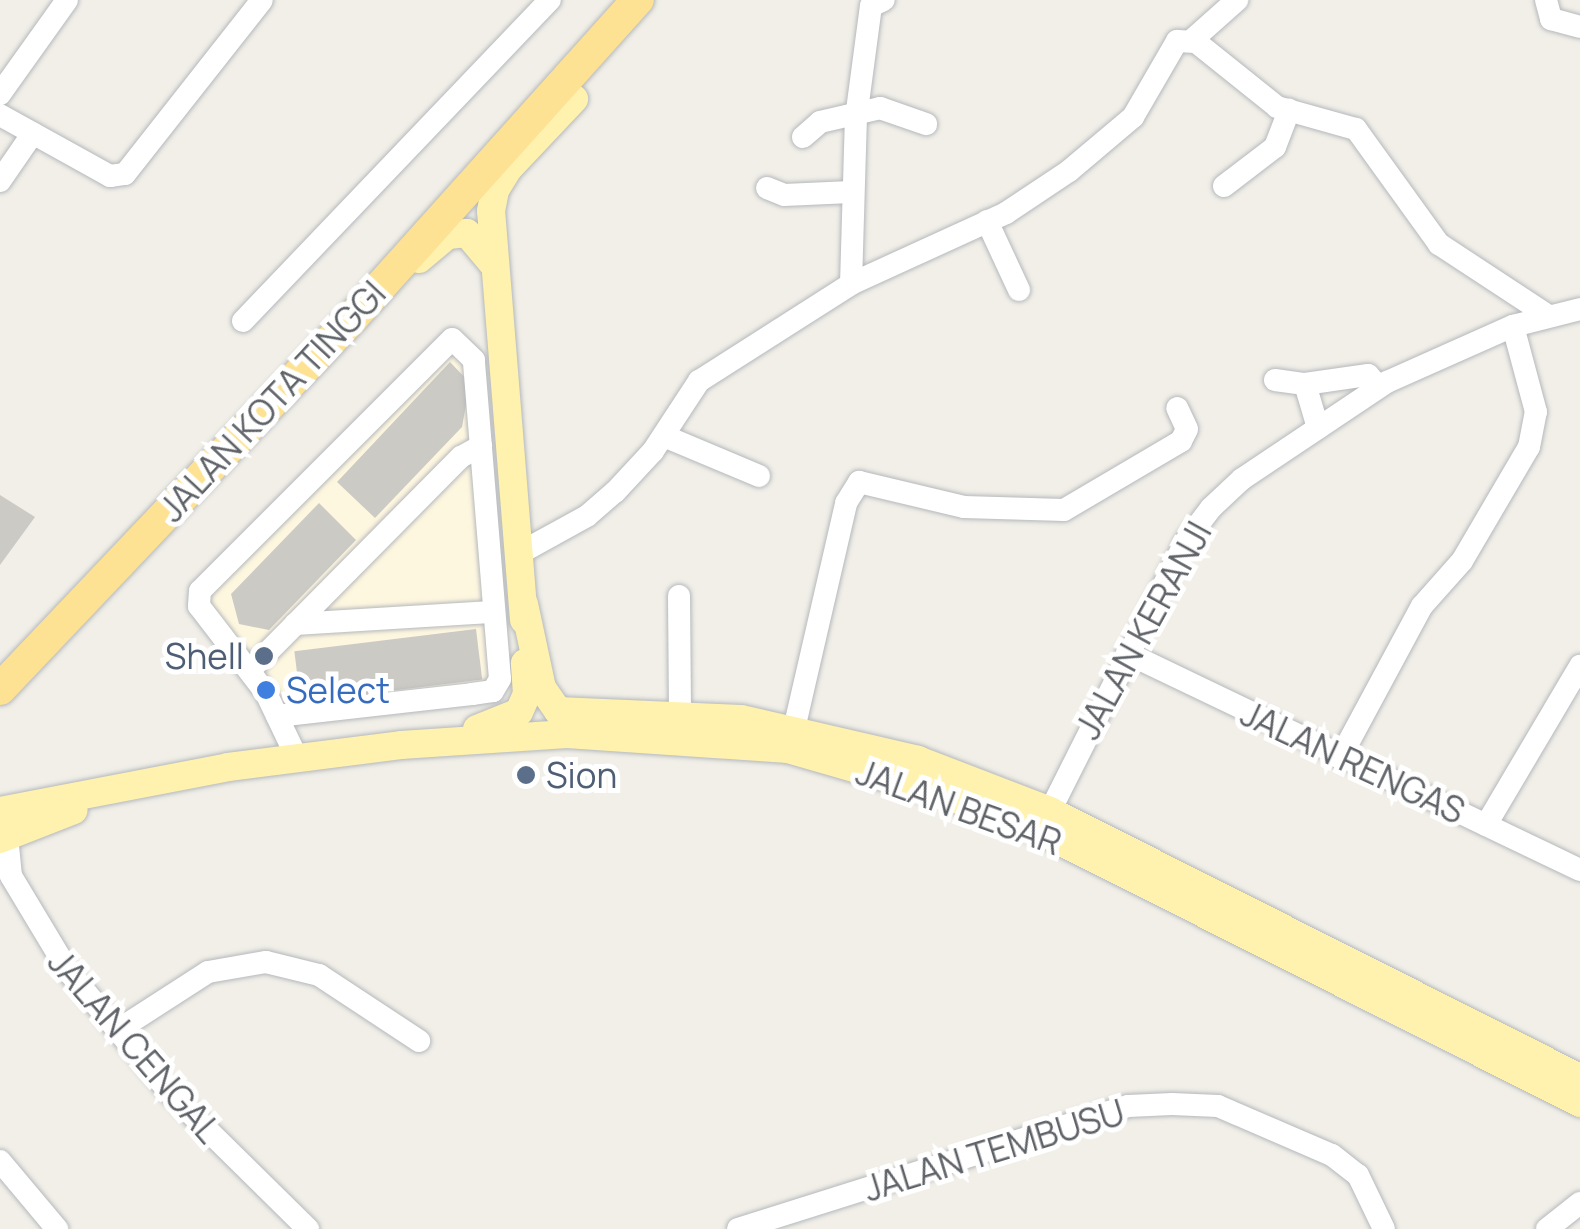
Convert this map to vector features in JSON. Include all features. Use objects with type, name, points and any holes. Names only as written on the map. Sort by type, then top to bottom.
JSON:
[{"type":"highway","name":"JALAN KOTA TINGGI","points":[[0,689],[354,316],[638,0]]},
{"type":"highway","points":[[574,99],[659,0]]},
{"type":"main road","name":"JALAN BESAR","points":[[574,99],[494,190],[492,236],[499,279],[524,604],[542,688],[558,711],[680,714],[794,729],[918,760],[1050,810],[1580,1078]]},
{"type":"main road","points":[[354,316],[457,232],[484,247],[499,279]]},
{"type":"main road","name":"JALAN BESAR","points":[[401,745],[496,725],[519,712],[526,694],[524,604]]},
{"type":"main road","name":"JALAN BESAR","points":[[2,828],[140,784],[296,756],[401,745],[567,734],[717,739],[788,749],[940,793],[1040,830],[1580,1104]]},
{"type":"street","points":[[0,94],[67,0]]},
{"type":"street","points":[[0,115],[110,176],[125,174],[262,0]]},
{"type":"street","points":[[243,321],[550,0]]},
{"type":"street","points":[[518,554],[587,516],[664,436],[699,382],[851,284],[1036,196],[1132,116],[1169,48],[1190,41],[1236,0]]},
{"type":"street","points":[[1546,0],[1551,19],[1580,28]]},
{"type":"street","points":[[851,284],[856,118],[875,2]]},
{"type":"street","points":[[1190,41],[1262,99],[1356,129],[1440,244],[1548,314]]},
{"type":"street","points":[[803,137],[820,122],[892,109],[926,124]]},
{"type":"street","points":[[1224,186],[1275,147],[1289,110]]},
{"type":"street","points":[[0,182],[33,134]]},
{"type":"street","points":[[767,188],[784,195],[851,192]]},
{"type":"street","points":[[987,221],[1019,290]]},
{"type":"street","name":"JALAN KERANJI","points":[[1050,810],[1186,540],[1211,508],[1379,387],[1513,326],[1548,314],[1580,310]]},
{"type":"street","points":[[1340,758],[1422,606],[1462,561],[1529,447],[1536,412],[1513,326]]},
{"type":"street","points":[[278,716],[493,690],[500,680],[474,360],[452,339],[200,591],[199,606],[250,670],[296,756]]},
{"type":"street","points":[[1275,380],[1304,384],[1368,375],[1379,387]]},
{"type":"street","points":[[1304,384],[1318,428]]},
{"type":"street","points":[[794,729],[846,503],[858,482],[964,507],[1064,510],[1182,441],[1187,429],[1177,408]]},
{"type":"street","points":[[664,436],[758,476]]},
{"type":"street","points":[[250,670],[461,457],[482,446]]},
{"type":"street","points":[[486,489],[515,488]]},
{"type":"street","points":[[680,596],[680,714]]},
{"type":"street","points":[[295,624],[494,612]]},
{"type":"street","name":"JALAN RENGAS","points":[[1127,653],[1580,870]]},
{"type":"street","points":[[1486,825],[1579,672]]},
{"type":"street","name":"JALAN CENGAL","points":[[2,828],[10,876],[36,928],[170,1093],[308,1229]]},
{"type":"street","points":[[118,1030],[208,972],[266,962],[320,975],[419,1041]]},
{"type":"street","name":"JALAN TEMBUSU","points":[[738,1229],[1128,1106],[1172,1104],[1218,1106],[1332,1156],[1358,1176],[1384,1229]]},
{"type":"street","points":[[0,1162],[58,1229]]},
{"type":"street","points":[[1547,1229],[1580,1204]]},
{"type":"shaded area","points":[[468,342],[505,678],[275,722],[196,587],[437,343]]},
{"type":"building","points":[[450,362],[470,383],[462,427],[375,518],[337,482]]},
{"type":"building","points":[[0,495],[35,517],[0,565]]},
{"type":"building","points":[[319,503],[356,540],[269,630],[239,624],[231,594]]},
{"type":"building","points":[[476,629],[482,680],[301,702],[294,651]]},
{"type":"place","name":"Shell","points":[[264,656]]},
{"type":"place","name":"Select","points":[[266,690]]},
{"type":"place","name":"Sion","points":[[526,775]]}]
